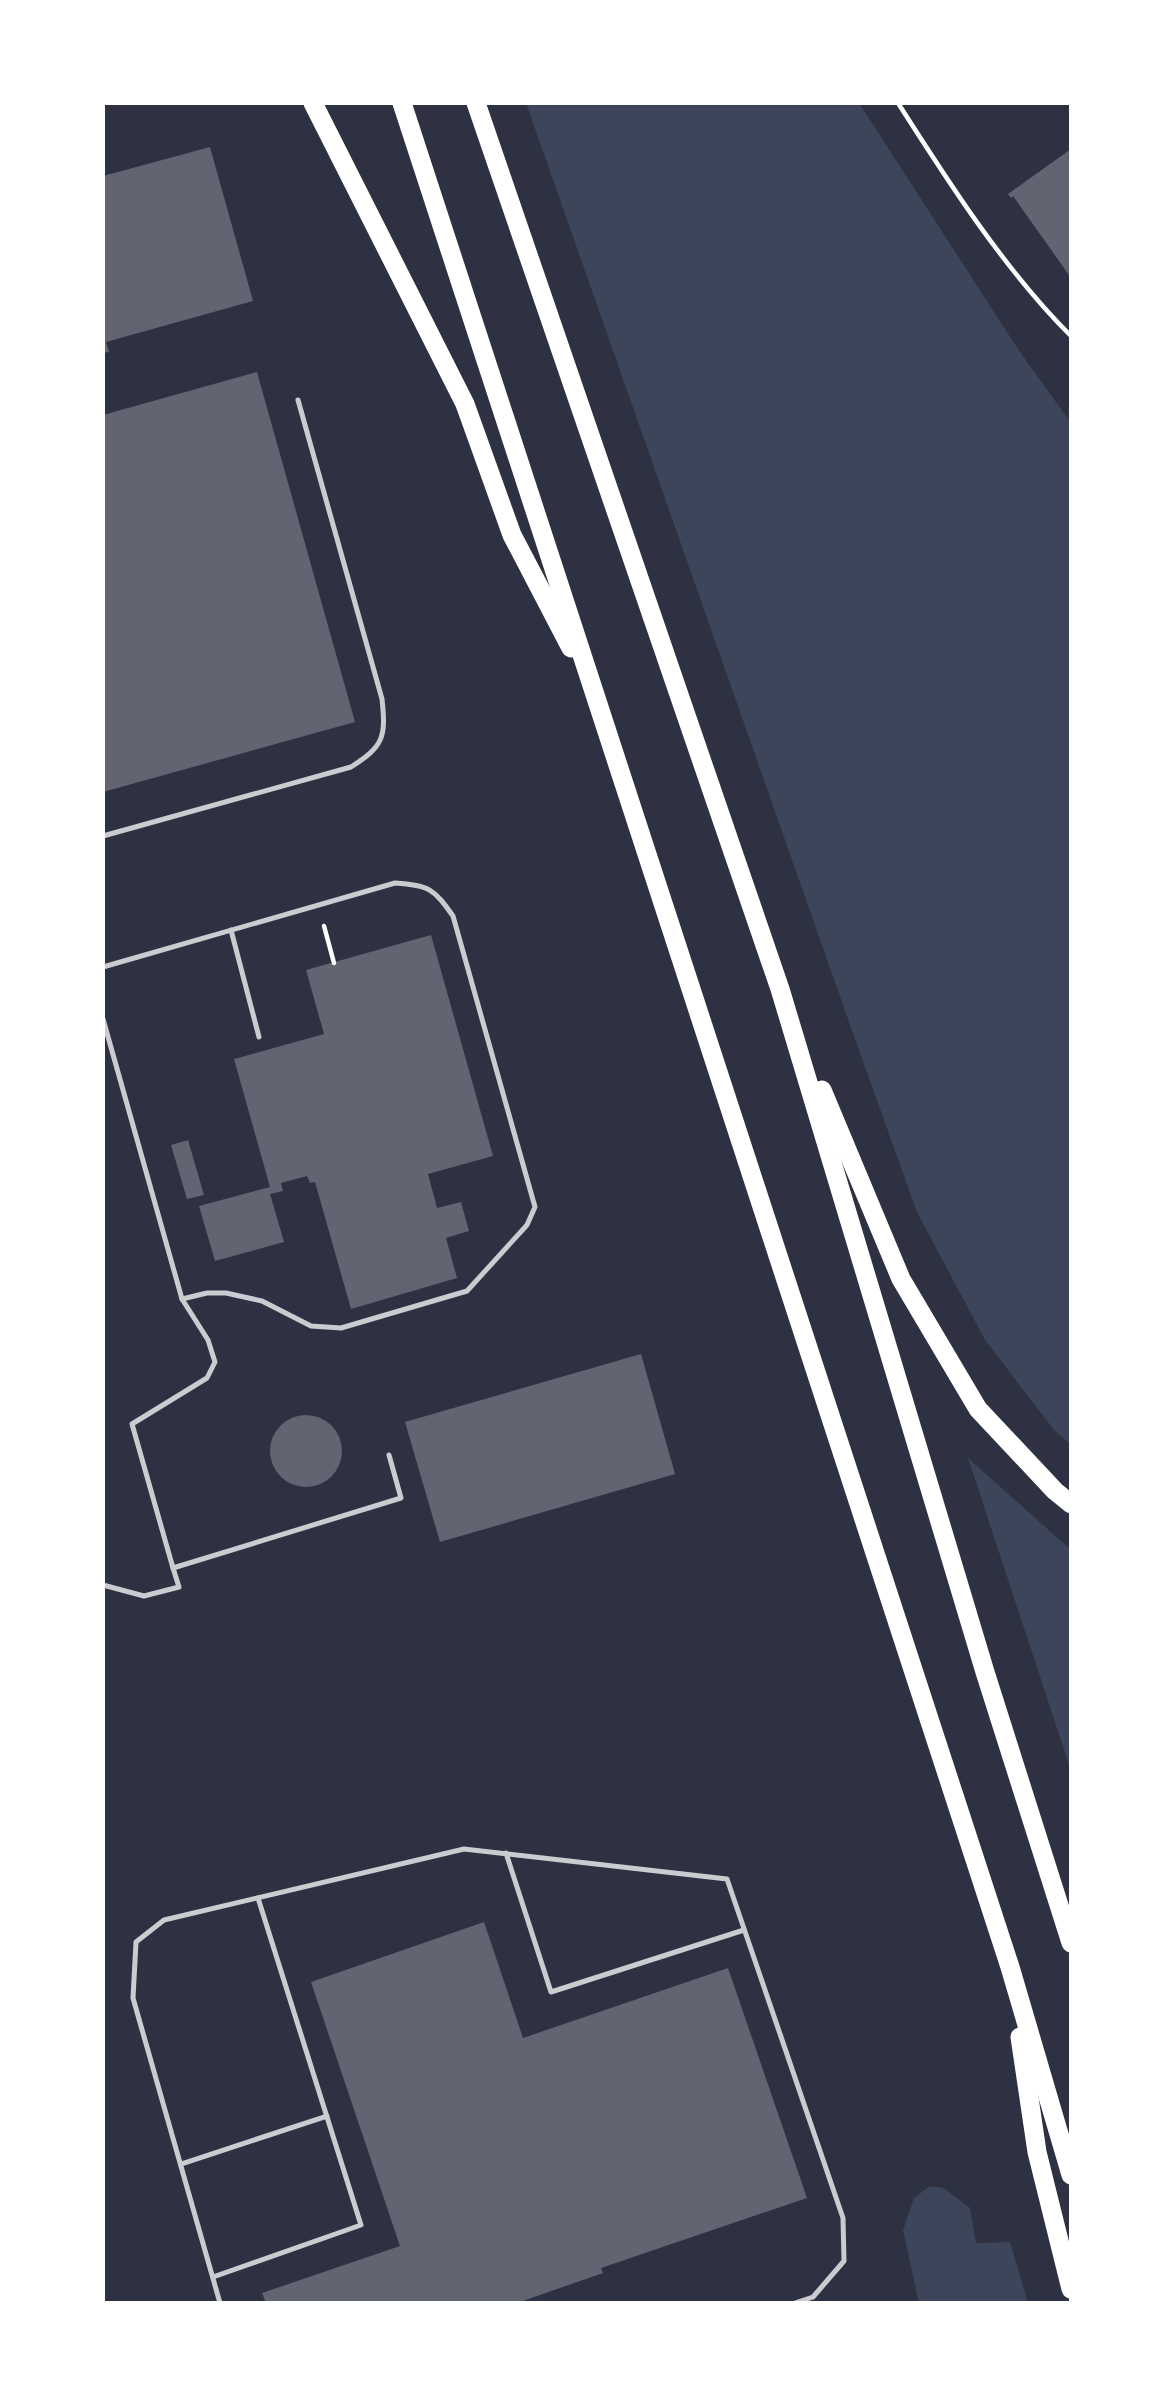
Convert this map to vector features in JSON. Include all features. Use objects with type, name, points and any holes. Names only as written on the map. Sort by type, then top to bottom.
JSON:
[{"type":"highway","points":[[313,103],[464,404],[512,535],[598,699]]},
{"type":"highway","points":[[402,103],[1010,1967],[1071,2175]]},
{"type":"highway","points":[[476,103],[780,989],[985,1672],[1071,1943]]},
{"type":"highway","points":[[780,989],[901,1279],[978,1409],[1055,1491],[1071,1504]]},
{"type":"highway","points":[[1010,1967],[1037,2152],[1071,2289]]},
{"type":"lane","points":[[103,836],[351,767],[373,753],[385,728],[383,699],[298,400]]},
{"type":"lane","points":[[103,967],[395,883],[417,885],[435,892],[453,916],[535,1208],[527,1225],[467,1291],[341,1328],[311,1326],[262,1301],[226,1293],[207,1293],[182,1300]]},
{"type":"lane","points":[[231,930],[259,1037]]},
{"type":"lane","points":[[103,1018],[182,1300],[208,1340],[215,1362],[207,1378],[132,1424],[179,1587],[144,1596],[103,1585]]},
{"type":"lane","points":[[173,1568],[401,1498],[389,1455]]},
{"type":"lane","points":[[220,2303],[133,1998],[136,1942],[164,1920],[464,1849],[727,1879],[843,2218],[844,2261],[814,2300],[795,2303]]},
{"type":"lane","points":[[506,1853],[551,1992],[744,1930]]},
{"type":"lane","points":[[213,2277],[361,2225],[258,1898]]},
{"type":"lane","points":[[181,2164],[327,2116]]},
{"type":"path","points":[[898,103],[945,176],[1032,295],[1071,336]]},
{"type":"path","points":[[317,905],[334,963]]},
{"type":"shaded area","points":[[526,103],[859,103],[1020,352],[1071,423],[1071,1445],[1054,1430],[985,1340],[917,1212]]},
{"type":"shaded area","points":[[968,1458],[1071,1550],[1071,1771]]},
{"type":"shaded area","points":[[930,2186],[944,2188],[970,2208],[976,2243],[1010,2242],[1028,2303],[919,2303],[903,2230],[914,2198]]},
{"type":"building","points":[[210,147],[253,301],[106,342],[109,352],[103,353],[103,176]]},
{"type":"building","points":[[1071,149],[1071,278],[1013,196],[1011,198],[1008,194]]},
{"type":"building","points":[[257,372],[355,722],[103,792],[103,415]]},
{"type":"building","points":[[431,935],[493,1156],[428,1174],[437,1208],[461,1202],[469,1231],[446,1238],[457,1278],[351,1309],[315,1182],[310,1183],[307,1176],[281,1183],[283,1191],[270,1194],[284,1242],[215,1261],[199,1206],[270,1187],[234,1059],[324,1034],[306,970]]},
{"type":"building","points":[[188,1140],[204,1195],[187,1199],[171,1145]]},
{"type":"building","points":[[641,1354],[675,1474],[440,1542],[405,1422]]},
{"type":"building","points":[[313,1415],[332,1425],[340,1437],[340,1465],[332,1477],[320,1485],[299,1487],[280,1477],[272,1465],[270,1444],[280,1425],[292,1417]]},
{"type":"building","points":[[484,1922],[523,2038],[728,1968],[807,2198],[601,2268],[603,2273],[517,2303],[266,2303],[262,2293],[400,2246],[311,1982]]}]
